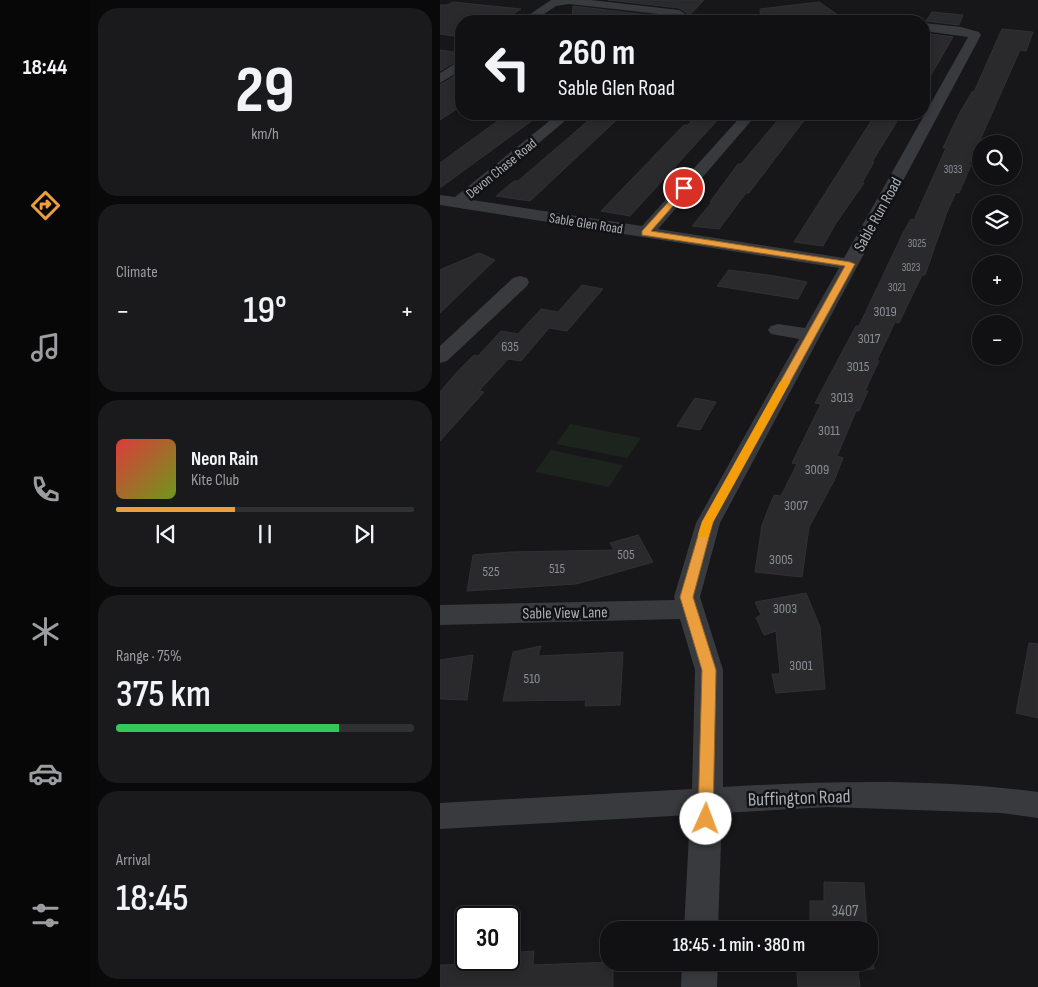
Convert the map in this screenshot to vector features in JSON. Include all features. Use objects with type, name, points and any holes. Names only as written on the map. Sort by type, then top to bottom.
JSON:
[{"type":"street","points":[[535,15],[553,3],[569,1],[679,13],[682,15]]},
{"type":"street","name":"Sable Run Road","points":[[930,28],[961,31],[975,35],[930,117]]},
{"type":"street","points":[[440,79],[455,68]]},
{"type":"street","name":"Devon Chase Road","points":[[458,203],[559,120]]},
{"type":"street","points":[[645,233],[745,120]]},
{"type":"street","name":"Sable Run Road","points":[[700,921],[707,801],[709,670],[686,597],[708,522],[929,120]]},
{"type":"street","name":"Sable Glen Road","points":[[440,200],[850,264]]},
{"type":"street","points":[[440,357],[520,282]]},
{"type":"street","points":[[778,330],[811,335]]},
{"type":"street","name":"Sable View Lane","points":[[440,615],[690,609]]},
{"type":"street","name":"Buffington Road","points":[[440,816],[829,794],[1001,800],[1038,805]]},
{"type":"street","points":[[699,987],[700,971]]},
{"type":"shaded area","points":[[570,424],[641,438],[627,458],[556,444]]},
{"type":"shaded area","points":[[551,450],[623,465],[609,487],[535,472]]},
{"type":"building","points":[[608,0],[704,0],[690,15],[679,8]]},
{"type":"building","points":[[453,2],[521,9],[512,15],[455,15],[455,36],[440,34],[440,5],[447,5]]},
{"type":"building","points":[[819,2],[838,15],[760,15],[760,9]]},
{"type":"building","points":[[573,6],[648,15],[572,15]]},
{"type":"building","points":[[932,12],[963,15],[959,25],[930,21]]},
{"type":"building","points":[[1002,29],[1033,32],[1026,51],[1020,50],[982,135],[972,135],[972,158],[969,165],[971,165],[959,193],[956,192],[947,212],[925,275],[922,275],[899,323],[895,322],[877,360],[879,361],[865,391],[868,391],[859,411],[856,411],[837,456],[843,458],[834,481],[809,527],[802,577],[755,572],[762,525],[774,495],[781,496],[797,464],[792,463],[821,404],[815,403],[856,326],[859,326],[903,233],[911,219],[914,220],[946,148],[943,148],[959,114],[972,92],[974,92]]},
{"type":"building","points":[[930,34],[953,37],[930,77]]},
{"type":"building","points":[[440,50],[455,52],[455,62],[440,71]]},
{"type":"building","points":[[455,76],[455,110],[440,120],[440,85]]},
{"type":"building","points":[[499,120],[533,120],[440,188],[440,163]]},
{"type":"building","points":[[589,120],[617,120],[530,201],[496,196],[514,181],[518,181]]},
{"type":"building","points":[[693,120],[718,120],[630,216],[601,211],[684,125],[688,125]]},
{"type":"building","points":[[778,120],[804,120],[719,229],[692,226],[712,202],[710,202],[738,164],[741,164]]},
{"type":"building","points":[[872,120],[898,120],[872,162],[874,162],[862,183],[864,183],[836,223],[823,246],[794,242]]},
{"type":"building","points":[[479,253],[495,260],[440,313],[440,270]]},
{"type":"building","points":[[729,270],[807,282],[798,299],[717,286]]},
{"type":"building","points":[[582,285],[603,289],[567,331],[549,328],[521,361],[508,359],[479,391],[484,392],[440,441],[440,392],[457,372],[474,355],[478,356],[501,331],[518,334],[541,309],[558,312]]},
{"type":"building","points":[[695,398],[716,402],[700,430],[677,426]]},
{"type":"building","points":[[638,535],[653,562],[576,584],[467,591],[473,555],[511,552],[614,550],[610,543]]},
{"type":"building","points":[[806,593],[820,627],[825,689],[776,693],[772,674],[780,674],[776,631],[764,635],[756,618],[761,615],[755,602]]},
{"type":"building","points":[[1029,643],[1038,644],[1038,718],[1016,713]]},
{"type":"building","points":[[541,646],[538,656],[623,652],[620,705],[585,706],[586,700],[503,701],[513,652]]},
{"type":"building","points":[[473,655],[467,700],[440,699],[440,660]]},
{"type":"building","points":[[824,882],[864,883],[866,921],[810,921],[810,901],[824,901]]},
{"type":"building","points":[[534,951],[533,965],[600,962],[600,971],[613,971],[613,987],[440,987],[440,965],[455,964],[455,971],[520,971],[520,952]]},
{"type":"building","points":[[797,971],[858,971],[860,987],[798,987]]},
{"type":"slow traffic","points":[[704,535],[708,522],[785,382]]},
{"type":"route","points":[[684,188],[645,233],[850,264],[708,522],[686,597],[709,670],[706,819]]}]
